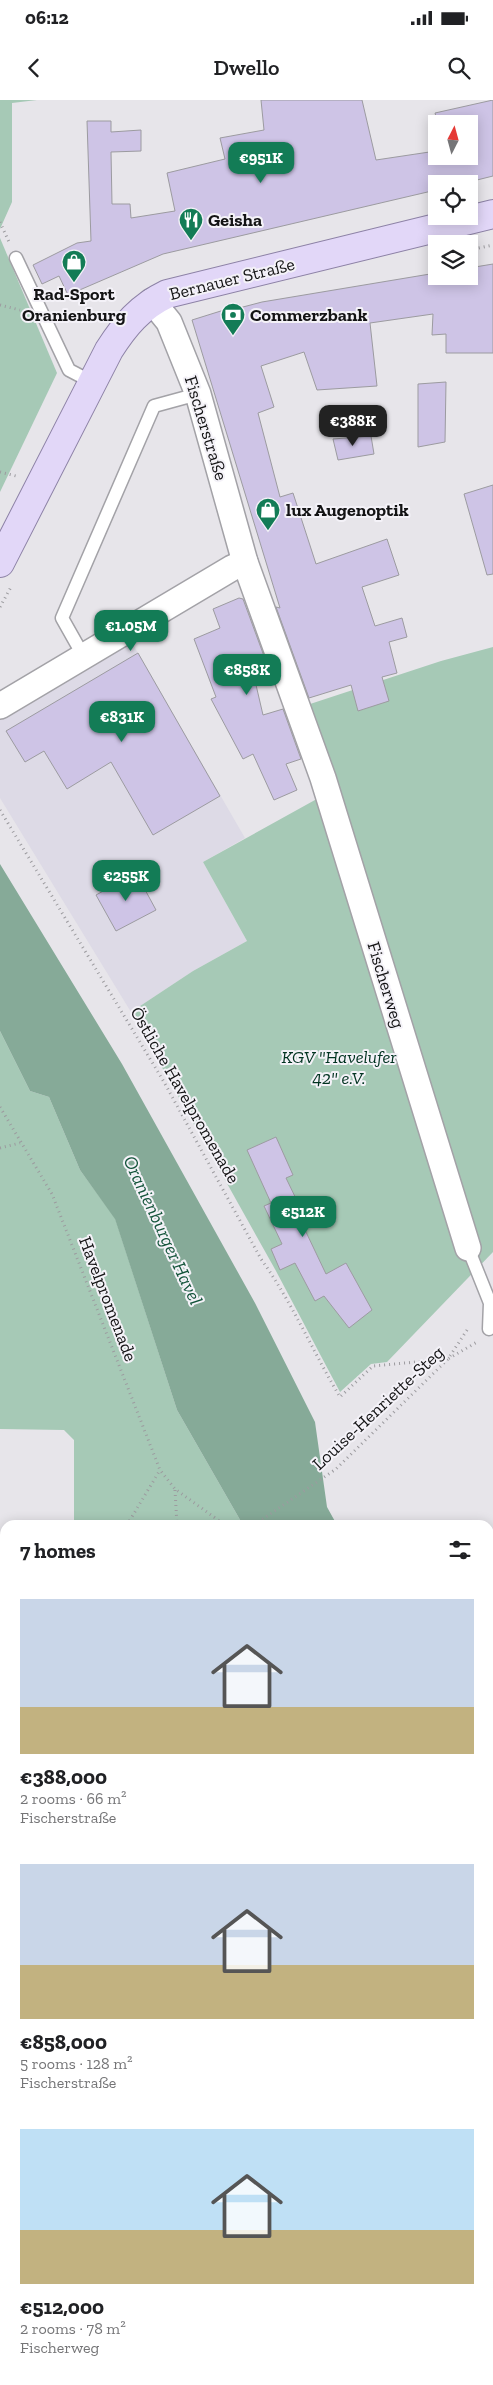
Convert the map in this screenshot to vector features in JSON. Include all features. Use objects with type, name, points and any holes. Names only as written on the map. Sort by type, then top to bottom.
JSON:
[{"type":"main road","name":"Bernauer Straße","points":[[0,563],[92,382],[122,329],[152,301],[167,294],[493,214]]},
{"type":"street","name":"Fischerstraße","points":[[152,301],[169,322],[198,394],[245,562],[323,778]]},
{"type":"street","points":[[0,706],[245,562]]},
{"type":"street","name":"Fischerweg","points":[[323,778],[468,1248]]},
{"type":"lane","points":[[16,258],[69,370],[92,382]]},
{"type":"lane","points":[[84,658],[62,618],[154,406],[198,394]]},
{"type":"lane","points":[[468,1248],[490,1303],[489,1329]]},
{"type":"path","points":[[478,248],[493,245]]},
{"type":"path","name":"Östliche Havelpromenade","points":[[0,810],[164,1082],[261,1259],[281,1286],[318,1361],[340,1397],[372,1366],[448,1359]]},
{"type":"path","name":"Havelpromenade","points":[[0,1107],[52,1194],[160,1470],[174,1489]]},
{"type":"path","points":[[0,1148],[20,1143]]},
{"type":"path","name":"Louise-Henriette-Steg","points":[[261,1520],[336,1469],[448,1359],[477,1342],[489,1329]]},
{"type":"path","points":[[130,1520],[160,1470]]},
{"type":"path","points":[[174,1489],[177,1520]]},
{"type":"path","points":[[174,1489],[218,1520]]},
{"type":"shaded area","points":[[131,641],[245,838],[203,862],[247,941],[193,971],[131,1012],[0,798],[0,718]]},
{"type":"green space","points":[[0,100],[37,100],[12,103],[12,202],[0,229]]},
{"type":"green space","points":[[0,238],[57,373],[0,492]]},
{"type":"green space","name":"KGV \"Havelufer 42\" e.V.","points":[[493,647],[493,1252],[387,1362],[371,1364],[340,1392],[276,1271],[131,1012],[193,971],[247,941],[203,862],[333,790],[304,706],[441,661]]},
{"type":"green space","points":[[0,1031],[30,1091],[49,1097],[80,1170],[115,1218],[177,1410],[240,1520],[74,1520],[74,1440],[64,1430],[0,1429]]},
{"type":"water","name":"Oranienburger Havel","points":[[0,864],[122,1064],[255,1303],[315,1422],[327,1507],[334,1520],[240,1520],[177,1410],[115,1219],[80,1170],[49,1097],[30,1091],[0,1031]]},
{"type":"building","points":[[261,100],[362,100],[376,160],[428,152],[428,165],[478,165],[478,115],[436,115],[435,113],[493,100],[493,176],[478,180],[478,175],[428,175],[428,192],[163,254],[68,295],[59,276],[42,284],[33,265],[77,243],[91,241],[87,121],[111,121],[111,132],[141,130],[141,151],[111,152],[112,204],[130,204],[131,218],[175,211],[167,173],[225,159],[220,138],[264,130]]},
{"type":"building","points":[[493,264],[493,353],[446,353],[446,334],[432,335],[433,314],[370,323],[377,386],[317,390],[304,352],[261,366],[274,407],[258,413],[280,497],[293,493],[316,564],[387,539],[399,575],[362,587],[375,626],[402,618],[407,637],[389,642],[397,673],[382,677],[389,701],[358,711],[351,685],[309,698],[276,607],[280,608],[192,320],[224,310],[224,312],[262,302],[428,274],[428,285],[478,285],[478,266]]},
{"type":"building","points":[[446,382],[445,442],[418,447],[418,384]]},
{"type":"building","points":[[371,436],[374,454],[338,460],[333,439]]},
{"type":"building","points":[[493,485],[493,574],[487,575],[464,494]]},
{"type":"building","points":[[239,598],[243,599],[268,667],[253,672],[263,715],[283,709],[301,759],[286,764],[297,790],[274,800],[253,754],[243,759],[211,699],[216,697],[194,639],[220,628],[213,609]]},
{"type":"building","points":[[138,653],[220,796],[153,835],[111,762],[67,789],[44,751],[25,762],[6,731]]},
{"type":"building","points":[[136,873],[156,910],[116,931],[96,895]]},
{"type":"building","points":[[276,1137],[293,1175],[286,1178],[301,1209],[296,1211],[326,1274],[346,1263],[372,1310],[349,1328],[324,1296],[315,1301],[295,1263],[280,1270],[271,1249],[282,1244],[264,1206],[271,1203],[247,1150]]},
{"type":"place","name":"Geisha","points":[[191,241]]},
{"type":"place","name":"Rad-Sport Oranienburg","points":[[74,283]]},
{"type":"place","name":"Commerzbank","points":[[233,336]]},
{"type":"place","name":"lux Augenoptik","points":[[268,531]]}]
